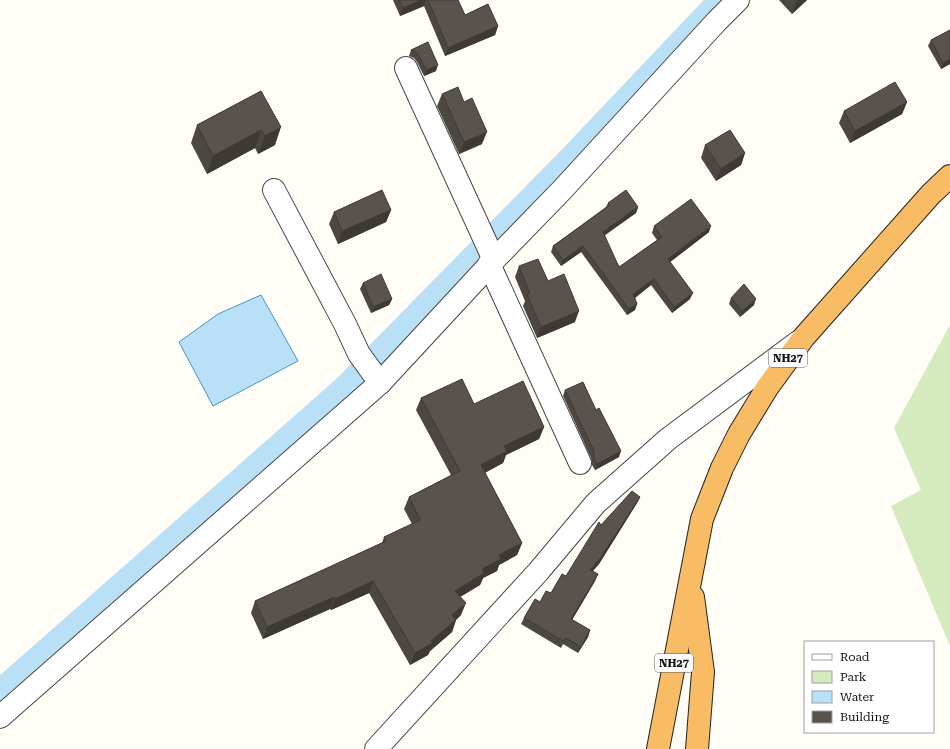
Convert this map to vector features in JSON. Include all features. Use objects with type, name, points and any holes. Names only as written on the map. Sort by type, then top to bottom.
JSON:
[{"type":"highway","name":"NH27","points":[[658,749],[702,519],[722,468],[739,434],[767,388],[804,337],[931,194],[950,176]]},
{"type":"highway","name":"NH27","points":[[690,578],[703,672],[697,749]]},
{"type":"street","points":[[0,717],[376,378],[491,258],[562,190],[738,0]]},
{"type":"street","points":[[406,68],[480,230],[580,463]]},
{"type":"street","points":[[274,190],[345,324],[359,354],[376,378]]},
{"type":"street","points":[[376,749],[538,572],[596,503],[668,439],[804,337]]},
{"type":"green space","points":[[950,325],[950,646],[891,506],[921,490],[894,428]]},
{"type":"water","points":[[261,295],[298,361],[213,406],[179,342],[218,314]]},
{"type":"building","points":[[399,0],[421,0],[403,8]]},
{"type":"building","points":[[428,0],[458,0],[465,15],[488,4],[498,26],[448,48]]},
{"type":"building","points":[[950,30],[950,59],[943,63],[931,40]]},
{"type":"building","points":[[428,42],[438,65],[426,70],[416,52],[411,50]]},
{"type":"building","points":[[895,82],[907,102],[855,131],[844,111]]},
{"type":"building","points":[[458,87],[464,102],[472,98],[487,132],[464,142],[442,94]]},
{"type":"building","points":[[261,91],[281,127],[265,136],[261,130],[213,156],[197,125]]},
{"type":"building","points":[[730,130],[745,153],[721,169],[705,145]]},
{"type":"building","points":[[382,190],[391,210],[342,231],[334,212]]},
{"type":"building","points":[[626,190],[638,207],[603,232],[619,267],[662,237],[654,226],[691,199],[711,226],[668,259],[693,293],[674,307],[654,279],[633,294],[637,304],[629,309],[583,246],[563,260],[553,246],[610,205],[608,203]]},
{"type":"building","points":[[538,259],[548,281],[564,274],[579,311],[541,327],[527,295],[530,294],[519,266]]},
{"type":"building","points":[[381,274],[392,299],[373,307],[363,283]]},
{"type":"building","points":[[744,284],[756,299],[742,311],[731,298]]},
{"type":"building","points":[[462,379],[474,404],[523,381],[544,427],[504,446],[507,451],[481,465],[522,543],[499,555],[501,559],[482,569],[484,573],[455,591],[466,603],[452,615],[456,620],[431,641],[433,643],[415,653],[373,581],[335,599],[334,597],[267,627],[255,601],[386,541],[384,537],[420,520],[409,497],[460,471],[421,398]]},
{"type":"building","points":[[583,382],[596,410],[599,408],[621,451],[597,464],[594,459],[594,451],[565,390]]},
{"type":"building","points":[[632,491],[640,497],[601,557],[590,570],[598,574],[571,619],[590,630],[581,647],[566,638],[563,641],[524,618],[535,599],[540,602],[546,591],[551,593],[562,574],[566,576],[599,522],[601,525]]},
{"type":"waterway","points":[[0,692],[345,388],[573,156],[721,0]]}]
